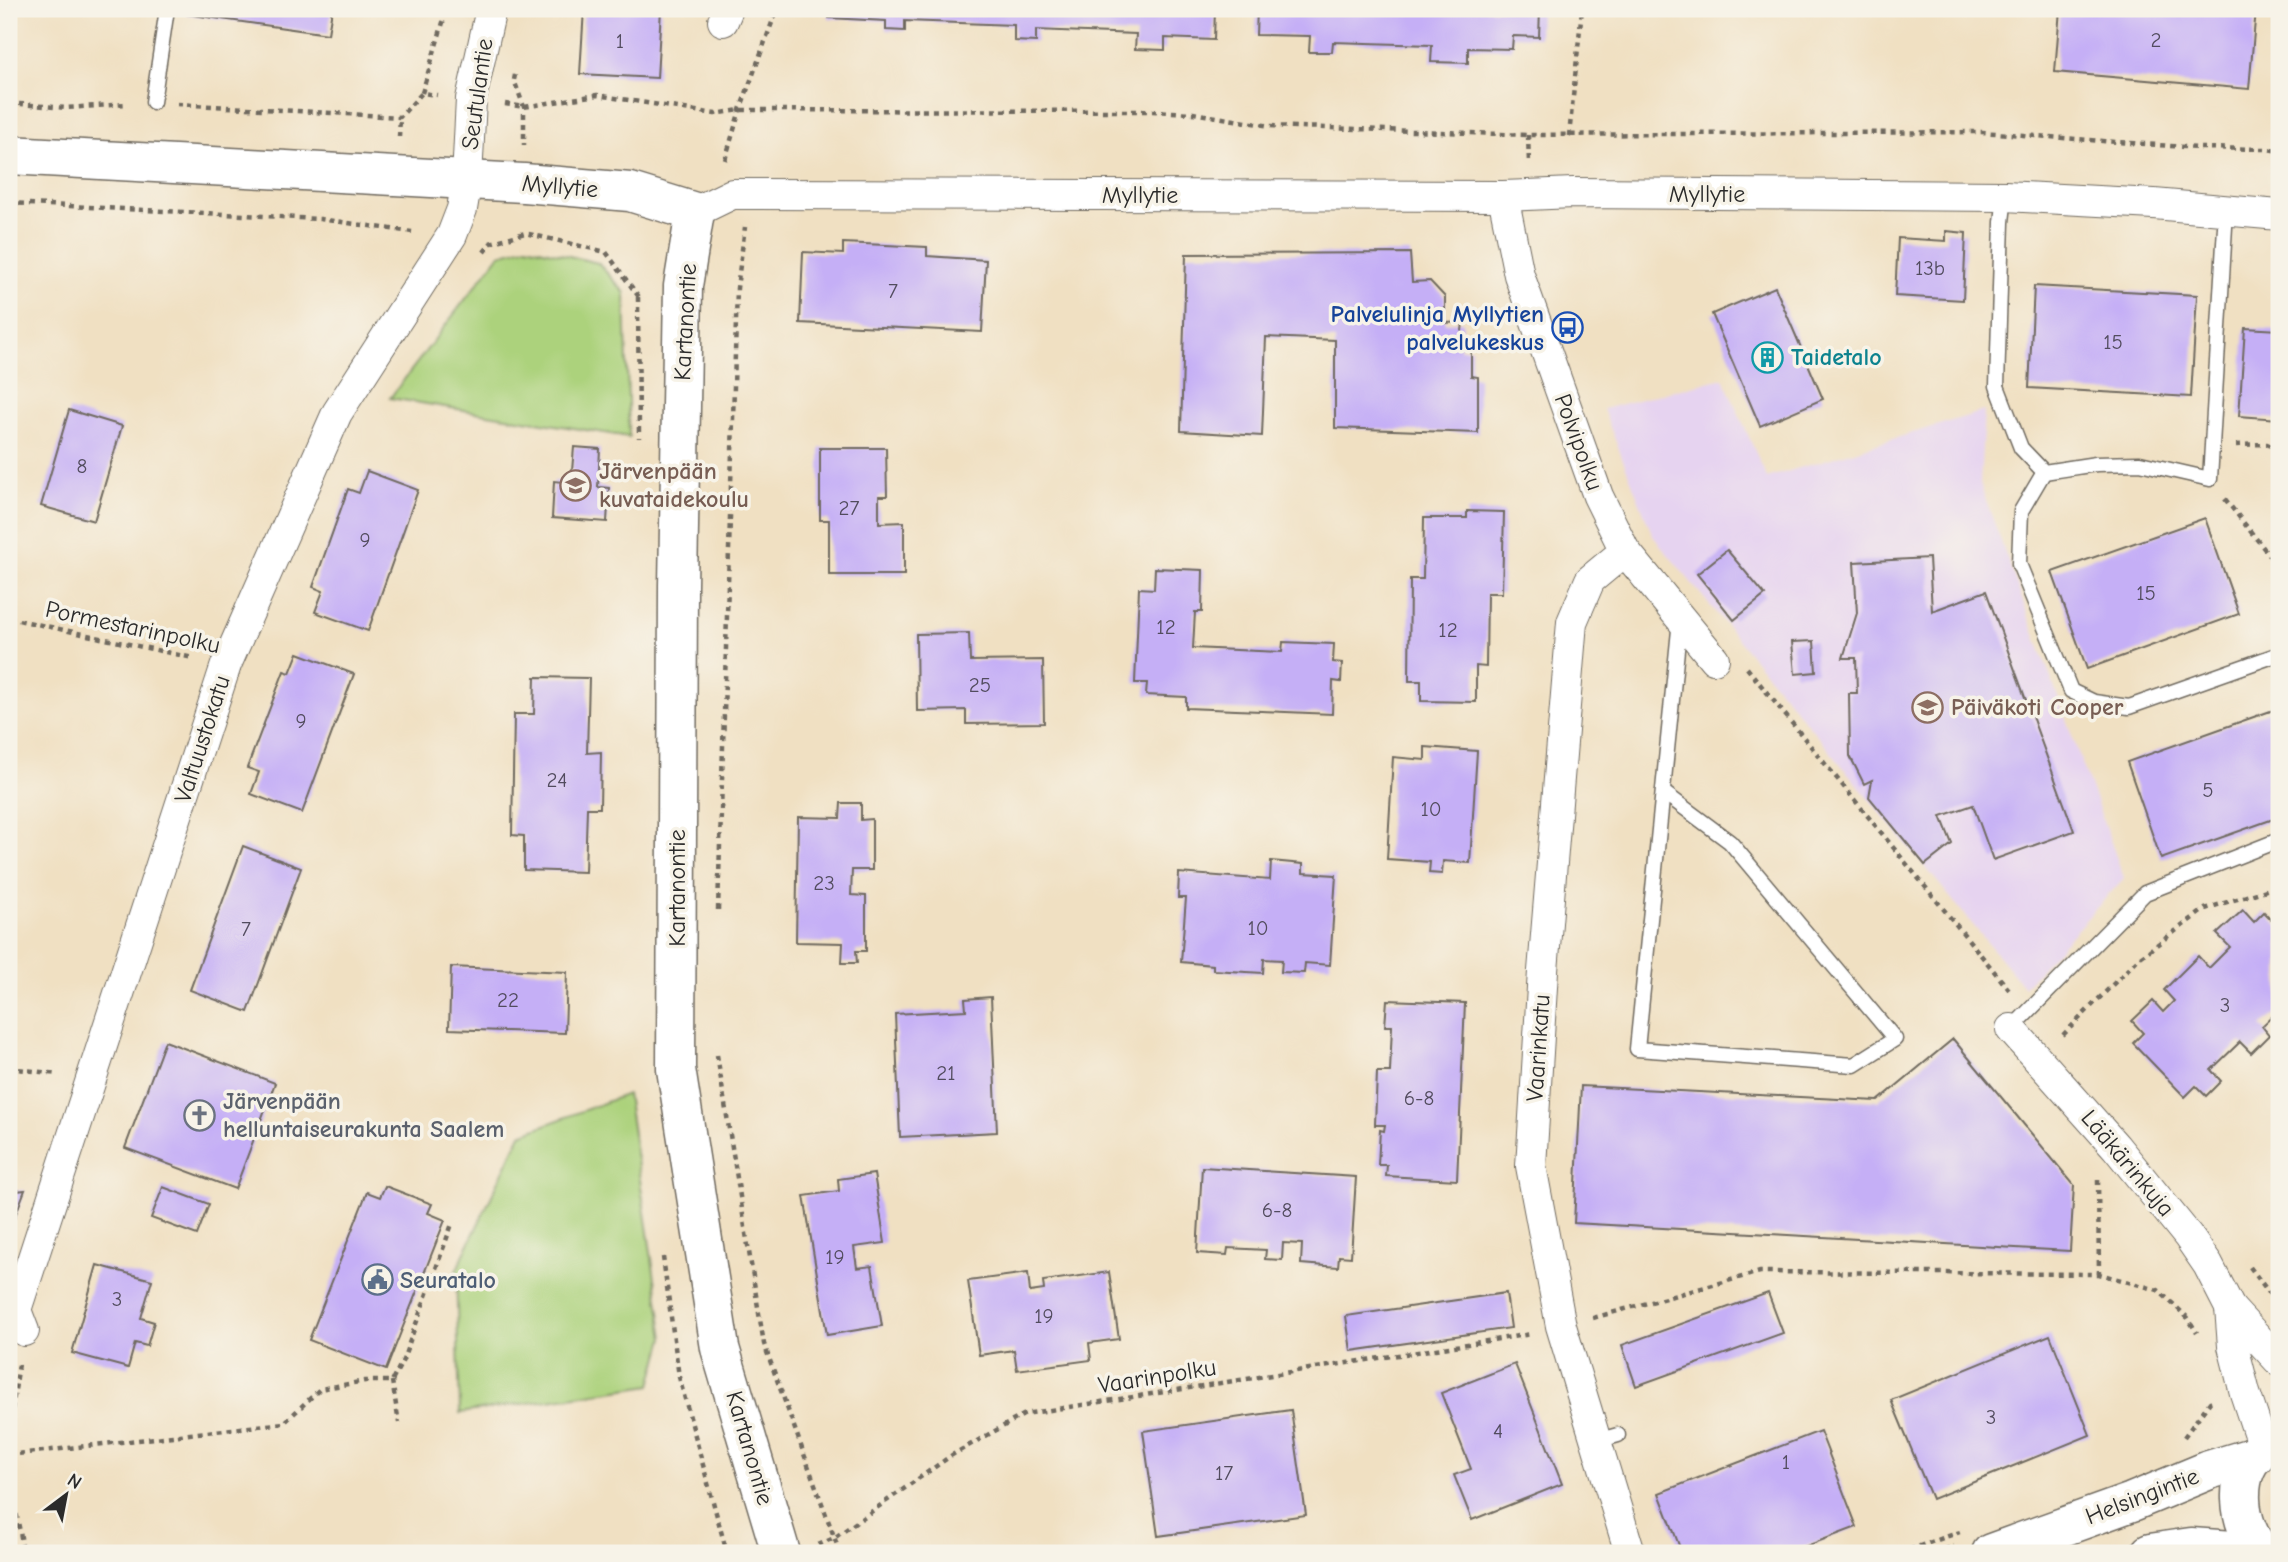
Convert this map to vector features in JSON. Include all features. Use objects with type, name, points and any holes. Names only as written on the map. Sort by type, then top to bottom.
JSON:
[{"type":"street","name":"Seutulantie","points":[[467,179],[471,99],[491,9]]},
{"type":"street","name":"Myllytie","points":[[9,155],[467,179],[630,192],[695,212],[732,194],[1573,193],[2005,196],[2279,215]]},
{"type":"street","name":"Valtuustokatu","points":[[24,1331],[16,1310],[226,665],[337,413],[452,235],[462,209],[467,179]]},
{"type":"street","name":"Polvipolku","points":[[1503,195],[1519,275],[1598,496],[1625,551],[1680,618],[1726,659]]},
{"type":"street","name":"Kartanontie","points":[[695,212],[683,286],[678,600],[676,1069],[720,1348],[797,1550]]},
{"type":"street","name":"Vaarinkatu","points":[[1625,551],[1590,580],[1572,622],[1543,971],[1531,1166],[1561,1326],[1607,1438],[1630,1553]]},
{"type":"street","name":"Lääkärinkuja","points":[[2019,1020],[2188,1236],[2208,1265],[2230,1308],[2279,1361]]},
{"type":"street","name":"Lääkärinkuja","points":[[2230,1308],[2233,1346],[2245,1393],[2266,1448]]},
{"type":"street","points":[[2262,1553],[2246,1529],[2242,1510],[2242,1488],[2246,1471],[2266,1448]]},
{"type":"street","name":"Helsingintie","points":[[1991,1553],[2132,1502],[2266,1448]]},
{"type":"street","points":[[2150,1553],[2191,1547],[2262,1553]]},
{"type":"lane","points":[[152,102],[167,9]]},
{"type":"lane","points":[[2005,196],[1997,386],[2021,448],[2045,472]]},
{"type":"lane","points":[[2226,210],[2210,479],[2140,463],[2096,464],[2045,472],[2021,511],[2019,564],[2071,691],[2094,702],[2129,706],[2279,654]]},
{"type":"lane","points":[[1662,792],[1730,842],[1895,1039],[1854,1065],[1637,1049],[1662,792],[1680,618]]},
{"type":"lane","points":[[2019,1020],[2145,893],[2274,842]]},
{"type":"path","points":[[9,103],[66,108],[152,102],[400,117],[422,93],[447,9]]},
{"type":"path","points":[[718,915],[737,288],[746,230],[722,169],[740,110],[777,9]]},
{"type":"path","points":[[1569,136],[1582,9]]},
{"type":"path","points":[[516,68],[514,80],[524,107]]},
{"type":"path","points":[[422,93],[524,107],[597,95],[715,114],[740,110],[1153,111],[1193,113],[1270,126],[1569,136],[1982,132],[2198,148],[2279,151]]},
{"type":"path","points":[[9,203],[320,219],[452,235],[491,243],[525,233],[606,252],[638,297],[683,286]]},
{"type":"path","points":[[483,254],[491,243]]},
{"type":"path","points":[[2212,454],[2238,445],[2267,444],[2279,450]]},
{"type":"path","points":[[2210,479],[2278,565],[2279,622]]},
{"type":"path","name":"Pormestarinpolku","points":[[9,618],[226,665]]},
{"type":"path","points":[[1726,659],[2019,1020],[2057,1042],[2139,958],[2205,909],[2279,886]]},
{"type":"path","points":[[717,1054],[764,1344],[840,1553]]},
{"type":"path","points":[[399,1423],[392,1381],[403,1360],[452,1224]]},
{"type":"path","name":"Vaarinpolku","points":[[797,1550],[834,1538],[952,1455],[1026,1414],[1521,1335],[1760,1272],[2099,1274],[2158,1290],[2188,1318],[2200,1339]]},
{"type":"path","points":[[9,1429],[24,1331]]},
{"type":"path","points":[[9,1455],[284,1423],[320,1389],[365,1381],[392,1381]]},
{"type":"path","points":[[2209,1391],[2210,1402]]},
{"type":"path","points":[[9,1475],[24,1553]]},
{"type":"shaded area","name":"Päiväkoti Cooper","points":[[1723,378],[1767,478],[1984,411],[1980,484],[2124,878],[2024,987],[1653,536],[1603,409]]},
{"type":"green space","points":[[527,246],[598,263],[625,293],[629,437],[390,398],[500,254]]},
{"type":"green space","points":[[627,1094],[664,1338],[651,1385],[460,1413],[456,1271],[521,1134]]},
{"type":"building","points":[[186,9],[332,9],[328,34],[185,14]]},
{"type":"building","points":[[584,9],[661,9],[657,78],[580,74]]},
{"type":"building","points":[[829,9],[1215,9],[1214,40],[1165,38],[1165,50],[1135,49],[1136,34],[1036,30],[1036,42],[1014,41],[1014,25],[905,21],[905,31],[886,30],[886,21],[829,18]]},
{"type":"building","points":[[1257,9],[1540,9],[1539,37],[1513,36],[1512,49],[1468,48],[1468,63],[1431,62],[1432,45],[1333,42],[1332,52],[1309,52],[1310,36],[1256,35]]},
{"type":"building","points":[[2060,9],[2256,9],[2249,89],[2055,72]]},
{"type":"building","points":[[1946,231],[1966,233],[1963,300],[1895,296],[1898,238],[1946,241]]},
{"type":"building","points":[[843,243],[927,247],[927,256],[986,260],[982,332],[800,323],[803,252],[843,254]]},
{"type":"building","points":[[1410,253],[1412,282],[1430,281],[1445,297],[1445,323],[1463,322],[1460,349],[1471,349],[1471,376],[1478,377],[1478,433],[1335,428],[1335,340],[1266,337],[1262,436],[1181,431],[1186,254]]},
{"type":"building","points":[[2034,286],[2197,295],[2191,397],[2029,388]]},
{"type":"building","name":"Taidetalo","points":[[1775,287],[1823,399],[1760,426],[1712,314]]},
{"type":"building","points":[[2245,328],[2279,330],[2279,419],[2239,416]]},
{"type":"building","points":[[69,410],[122,426],[94,521],[41,506]]},
{"type":"building","name":"Järvenpään kuvataidekoulu","points":[[574,447],[600,449],[598,487],[609,488],[607,522],[552,518],[554,481],[571,483]]},
{"type":"building","points":[[820,448],[886,448],[887,496],[879,496],[879,523],[904,522],[904,575],[829,575],[829,520],[820,520]]},
{"type":"building","points":[[367,471],[418,490],[368,631],[315,612],[323,591],[313,587],[348,489],[359,493]]},
{"type":"building","points":[[1467,511],[1504,512],[1502,593],[1487,593],[1486,667],[1476,666],[1476,702],[1421,701],[1421,681],[1409,681],[1410,579],[1423,579],[1424,518],[1467,518]]},
{"type":"building","points":[[2205,518],[2239,614],[2087,669],[2052,572]]},
{"type":"building","points":[[1727,550],[1765,595],[1734,620],[1697,574]]},
{"type":"building","points":[[1929,558],[1932,611],[1986,591],[2074,831],[1993,860],[1973,805],[1941,816],[1952,844],[1925,865],[1869,797],[1872,780],[1864,784],[1850,756],[1849,693],[1857,693],[1856,658],[1843,658],[1857,613],[1854,562]]},
{"type":"building","points":[[1155,568],[1203,570],[1202,612],[1195,612],[1193,648],[1282,652],[1283,642],[1334,644],[1333,662],[1342,663],[1341,682],[1333,681],[1332,714],[1186,708],[1186,697],[1146,695],[1147,683],[1135,683],[1139,588],[1154,589]]},
{"type":"building","points":[[969,633],[970,661],[1043,660],[1044,723],[966,724],[966,710],[917,711],[916,634]]},
{"type":"building","points":[[1814,641],[1816,672],[1795,674],[1792,642]]},
{"type":"building","points":[[298,653],[354,674],[302,813],[251,794],[259,772],[247,768],[284,671],[290,673]]},
{"type":"building","points":[[535,677],[589,678],[587,753],[601,752],[600,808],[587,808],[585,872],[524,870],[524,836],[512,835],[514,714],[534,714]]},
{"type":"building","points":[[2279,708],[2279,817],[2161,859],[2127,762]]},
{"type":"building","points":[[1425,747],[1477,751],[1470,863],[1443,861],[1442,874],[1429,873],[1430,862],[1387,859],[1393,757],[1425,760]]},
{"type":"building","points":[[841,803],[861,803],[861,820],[872,819],[872,870],[852,870],[851,895],[866,896],[866,951],[856,951],[857,963],[842,963],[843,943],[796,942],[798,817],[840,818]]},
{"type":"building","points":[[243,846],[301,868],[248,1012],[190,990]]},
{"type":"building","points":[[1271,861],[1303,864],[1303,873],[1336,875],[1330,965],[1305,963],[1304,973],[1281,972],[1282,960],[1264,959],[1263,973],[1213,970],[1213,965],[1181,962],[1186,898],[1178,898],[1179,873],[1270,880]]},
{"type":"building","points":[[2243,910],[2254,922],[2264,912],[2279,927],[2279,1010],[2262,1026],[2269,1035],[2251,1053],[2240,1042],[2211,1070],[2221,1081],[2206,1096],[2196,1086],[2185,1097],[2133,1043],[2143,1033],[2132,1021],[2153,1001],[2163,1012],[2174,1001],[2164,990],[2198,956],[2209,968],[2230,947],[2217,934]]},
{"type":"building","points":[[451,967],[567,972],[565,1033],[449,1029]]},
{"type":"building","points":[[991,997],[997,1132],[900,1137],[895,1014],[966,1010],[965,999]]},
{"type":"building","points":[[1387,1000],[1465,1003],[1457,1180],[1386,1176],[1387,1165],[1378,1165],[1380,1130],[1384,1131],[1385,1125],[1375,1125],[1377,1072],[1390,1072],[1392,1026],[1385,1026]]},
{"type":"building","points":[[1953,1039],[2074,1185],[2070,1251],[1574,1223],[1581,1086],[1878,1101]]},
{"type":"building","name":"Järvenpään helluntaiseurakunta Saalem","points":[[165,1041],[275,1083],[235,1189],[125,1148]]},
{"type":"building","points":[[1202,1167],[1356,1177],[1351,1257],[1339,1256],[1338,1267],[1301,1264],[1302,1244],[1283,1243],[1282,1260],[1265,1259],[1266,1250],[1228,1248],[1227,1255],[1197,1253]]},
{"type":"building","points":[[874,1174],[885,1243],[854,1247],[857,1268],[872,1266],[882,1326],[827,1335],[804,1196],[839,1191],[838,1179]]},
{"type":"building","name":"Seuratalo","points":[[385,1186],[432,1204],[428,1213],[445,1220],[386,1370],[309,1340],[367,1192],[380,1197]]},
{"type":"building","points":[[163,1187],[209,1204],[197,1235],[151,1218]]},
{"type":"building","points":[[25,1190],[9,1232],[9,1192]]},
{"type":"building","points":[[97,1265],[152,1280],[141,1318],[154,1322],[147,1346],[135,1343],[128,1368],[72,1353]]},
{"type":"building","points":[[1109,1272],[1119,1339],[1089,1343],[1091,1360],[1017,1370],[1014,1350],[979,1355],[968,1281],[1028,1273],[1030,1292],[1044,1290],[1043,1281]]},
{"type":"building","points":[[1506,1293],[1511,1328],[1351,1351],[1346,1316]]},
{"type":"building","points":[[1768,1293],[1783,1333],[1636,1386],[1622,1345]]},
{"type":"building","points":[[2050,1335],[2090,1435],[1932,1499],[1891,1400]]},
{"type":"building","points":[[1515,1364],[1562,1484],[1472,1520],[1454,1475],[1471,1469],[1441,1393]]},
{"type":"building","points":[[1291,1410],[1306,1515],[1158,1536],[1143,1431]]},
{"type":"building","points":[[1820,1431],[1857,1527],[1788,1553],[1682,1553],[1659,1493]]},
{"type":"place","name":"Palvelulinja Myllytien palvelukeskus","points":[[1567,328]]},
{"type":"place","name":"Taidetalo","points":[[1768,357]]},
{"type":"place","name":"Järvenpään kuvataidekoulu","points":[[576,485]]},
{"type":"place","name":"Päiväkoti Cooper","points":[[1928,707]]},
{"type":"place","name":"Järvenpään helluntaiseurakunta Saalem","points":[[200,1115]]},
{"type":"place","name":"Seuratalo","points":[[377,1280]]}]
